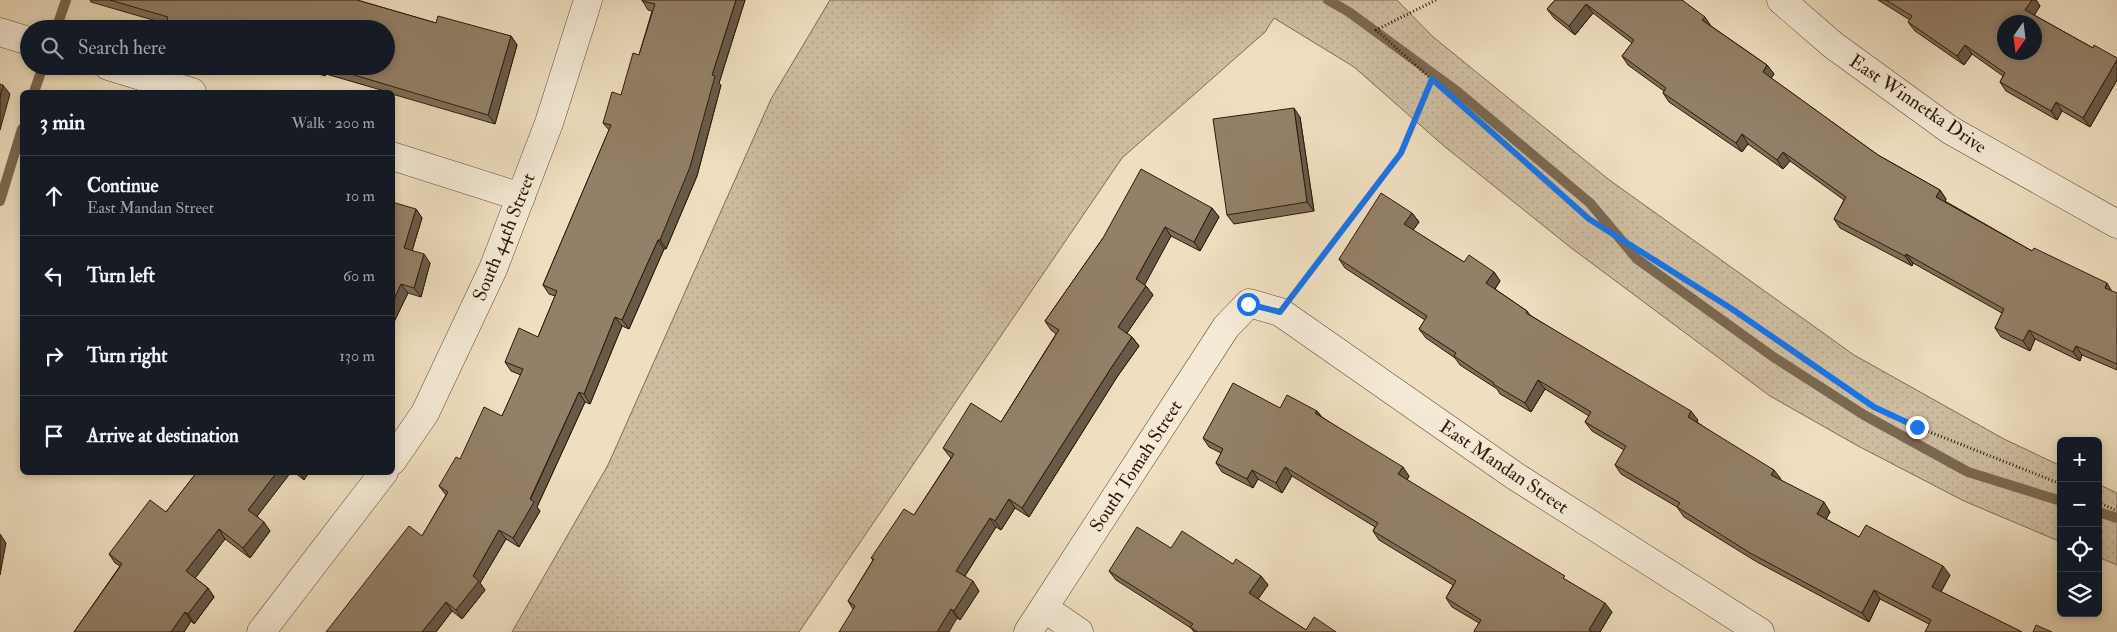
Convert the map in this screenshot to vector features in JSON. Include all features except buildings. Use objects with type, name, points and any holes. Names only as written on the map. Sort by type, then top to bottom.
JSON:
[{"type":"street","name":"South 44th Street","points":[[395,457],[425,413],[493,269],[549,122],[588,0]]},
{"type":"street","name":"East Winnetka Drive","points":[[1781,0],[1833,46],[1950,130],[2115,217]]},
{"type":"street","points":[[0,32],[20,38]]},
{"type":"street","points":[[137,75],[186,90]]},
{"type":"street","points":[[395,157],[521,196]]},
{"type":"street","name":"East Mandan Street","points":[[1248,304],[1280,312],[1515,476],[1760,632]]},
{"type":"street","name":"South Tomah Street","points":[[1028,632],[1226,327],[1248,304]]},
{"type":"street","points":[[261,632],[382,475]]},
{"type":"street","points":[[1044,608],[1079,632]]},
{"type":"path","points":[[1436,0],[1376,30],[1589,219],[1732,309],[1874,407],[1917,427],[2057,482]]},
{"type":"path","points":[[1280,312],[1401,153],[1432,79]]},
{"type":"path","points":[[2102,504],[2117,511]]},
{"type":"shaded area","points":[[830,0],[1397,0],[1432,36],[1608,179],[1854,355],[2004,439],[2057,464],[2057,540],[1964,501],[1858,446],[1770,396],[1570,247],[1444,146],[1354,67],[1274,18],[1265,32],[1122,158],[799,632],[512,632],[608,465],[771,99]]},
{"type":"shaded area","points":[[2102,486],[2117,493],[2117,565],[2102,559]]},
{"type":"waterway","points":[[59,20],[66,0]]},
{"type":"waterway","points":[[1328,0],[1349,12],[1458,92],[1590,203],[1637,259],[1772,356],[1864,415],[1968,472],[2057,500]]},
{"type":"waterway","points":[[35,90],[40,75]]},
{"type":"waterway","points":[[0,201],[20,136]]},
{"type":"waterway","points":[[2102,513],[2117,518]]},
{"type":"route","points":[[1248,304],[1280,312],[1401,153],[1432,79],[1589,219],[1732,309],[1874,407],[1917,427]]}]
